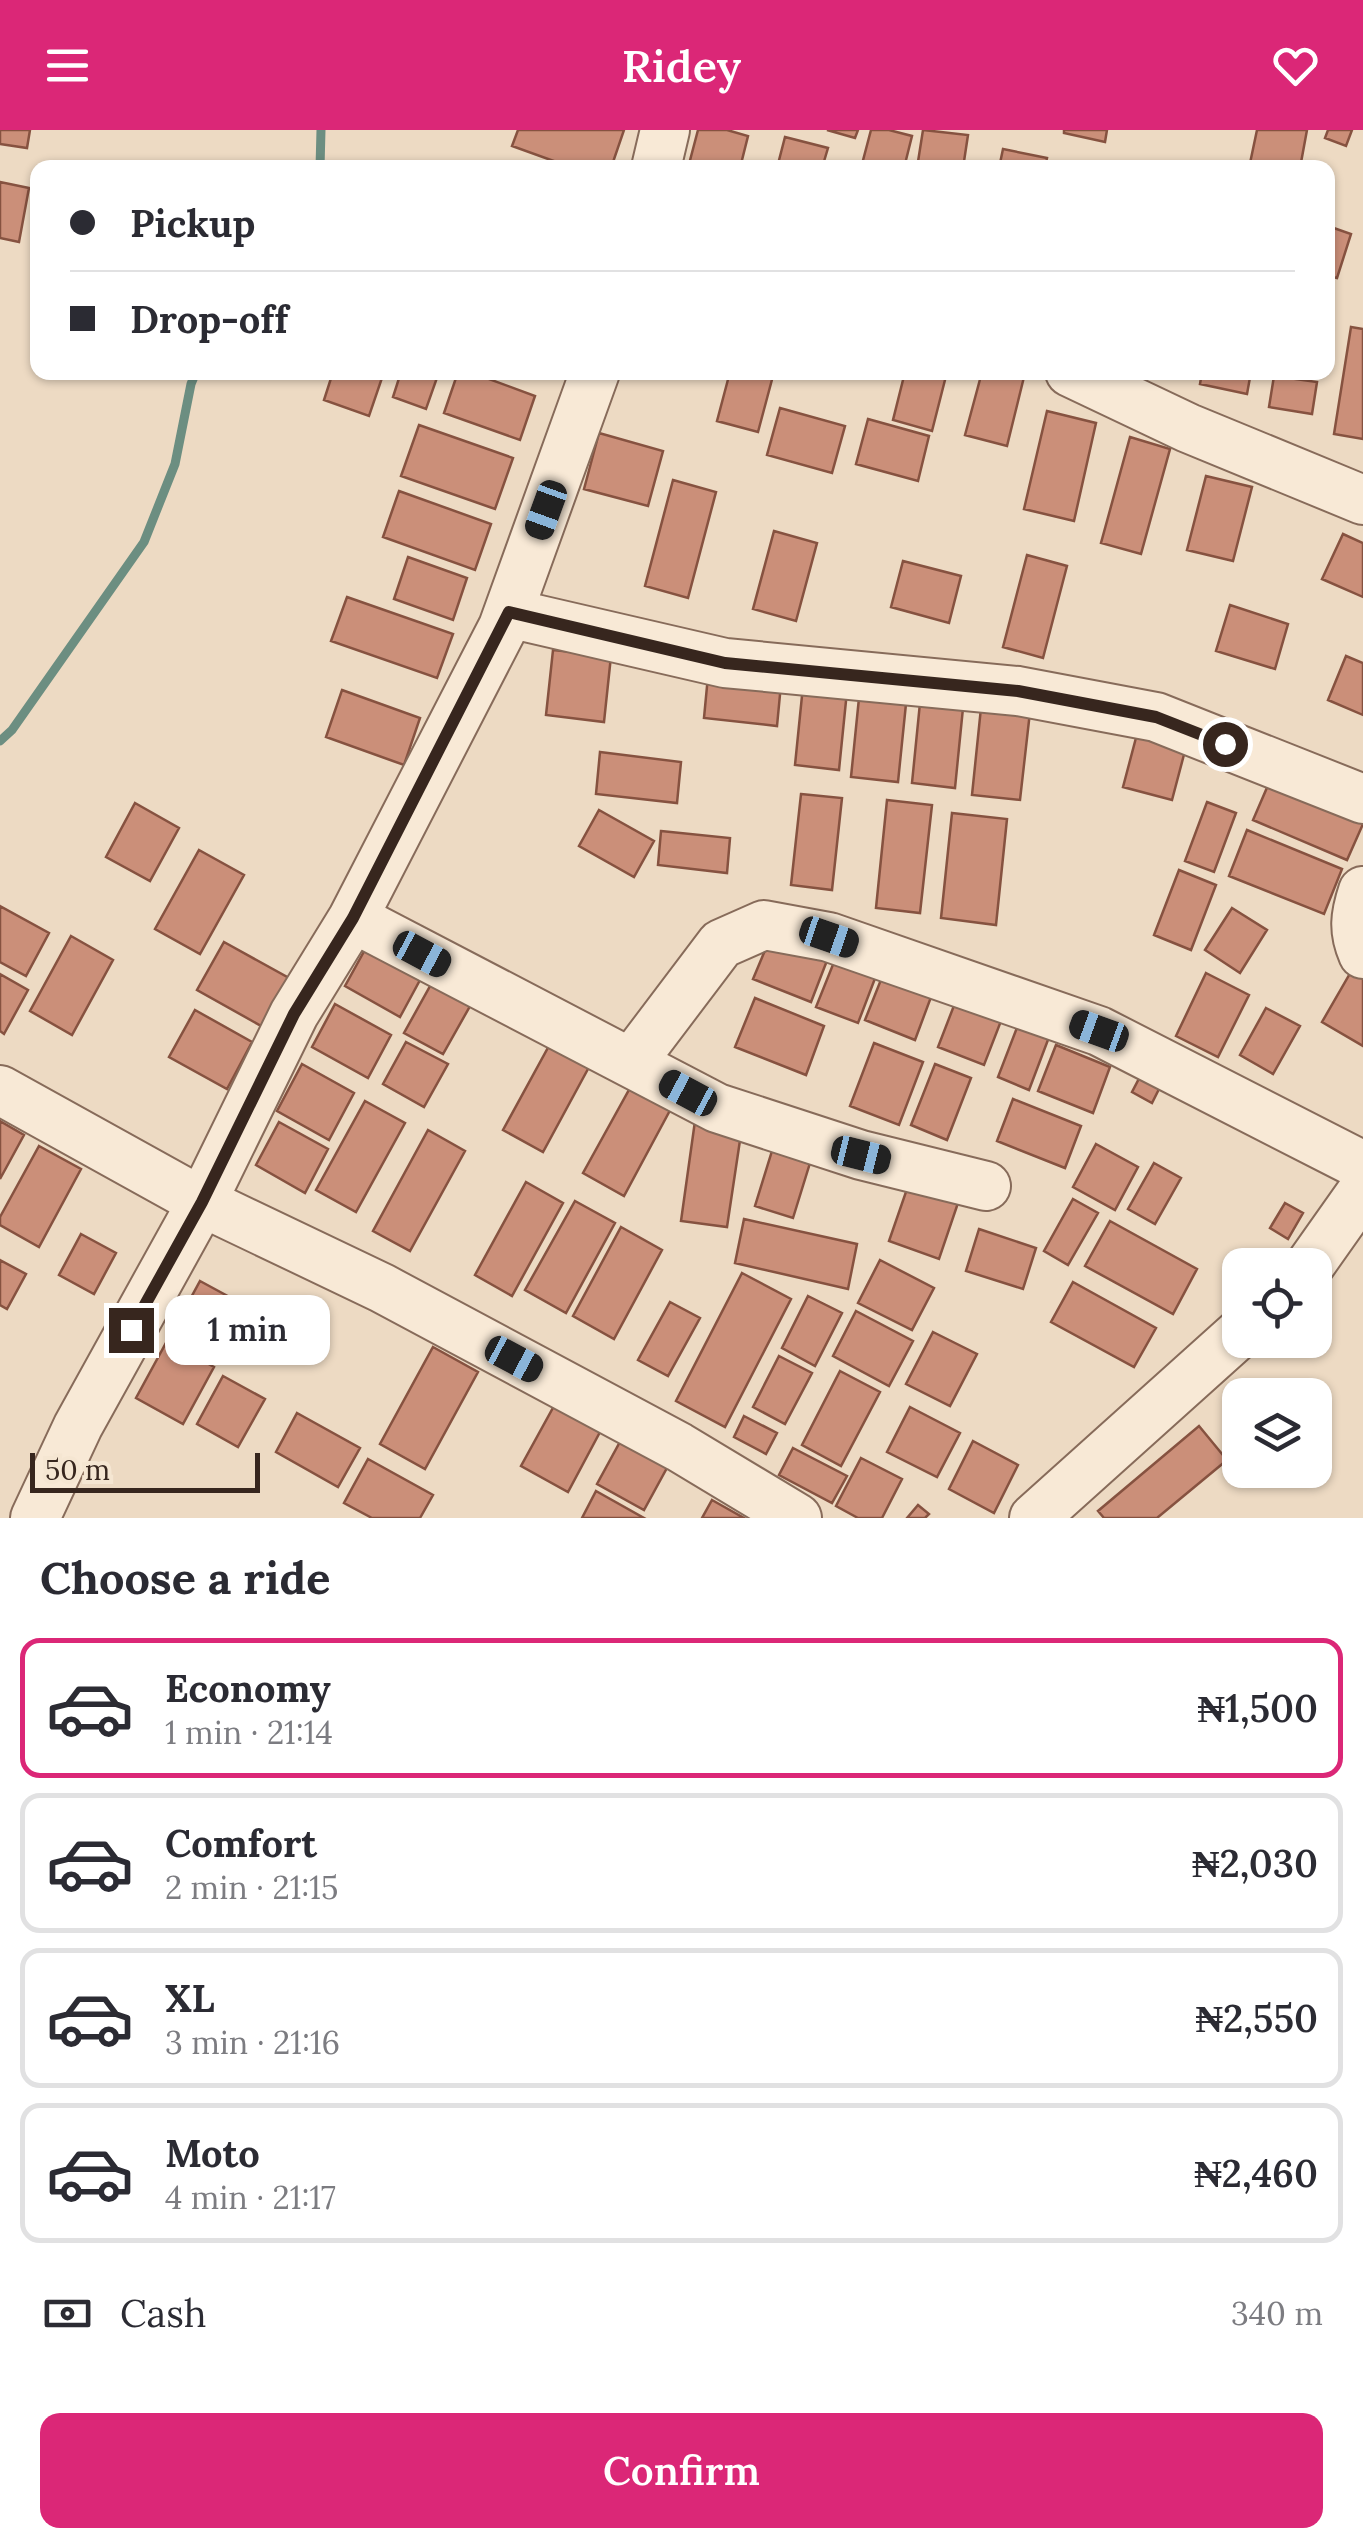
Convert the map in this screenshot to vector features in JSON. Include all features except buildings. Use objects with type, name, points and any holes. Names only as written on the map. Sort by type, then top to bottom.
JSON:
[{"type":"street","points":[[658,160],[665,130]]},
{"type":"street","points":[[35,1518],[78,1426],[202,1202],[294,1014],[353,918],[509,612],[592,380]]},
{"type":"street","points":[[1087,380],[1188,428],[1363,500]]},
{"type":"street","points":[[509,612],[725,663],[1018,691],[1156,717],[1363,799]]},
{"type":"street","points":[[1363,891],[1356,912],[1356,936],[1363,954]]},
{"type":"street","points":[[353,918],[717,1108],[861,1155],[986,1186]]},
{"type":"street","points":[[631,1063],[721,944],[764,924],[829,937],[1099,1031],[1363,1166]]},
{"type":"street","points":[[0,1090],[202,1202],[400,1298],[680,1446],[797,1518]]},
{"type":"street","points":[[1322,1248],[1363,1190]]},
{"type":"street","points":[[1034,1518],[1222,1349]]},
{"type":"waterway","points":[[320,160],[321,130]]},
{"type":"waterway","points":[[0,741],[12,730],[144,542],[175,464],[193,380]]},
{"type":"route","points":[[131,1330],[202,1202],[294,1014],[353,918],[509,612],[725,663],[1018,691],[1156,717],[1225,744]]}]
